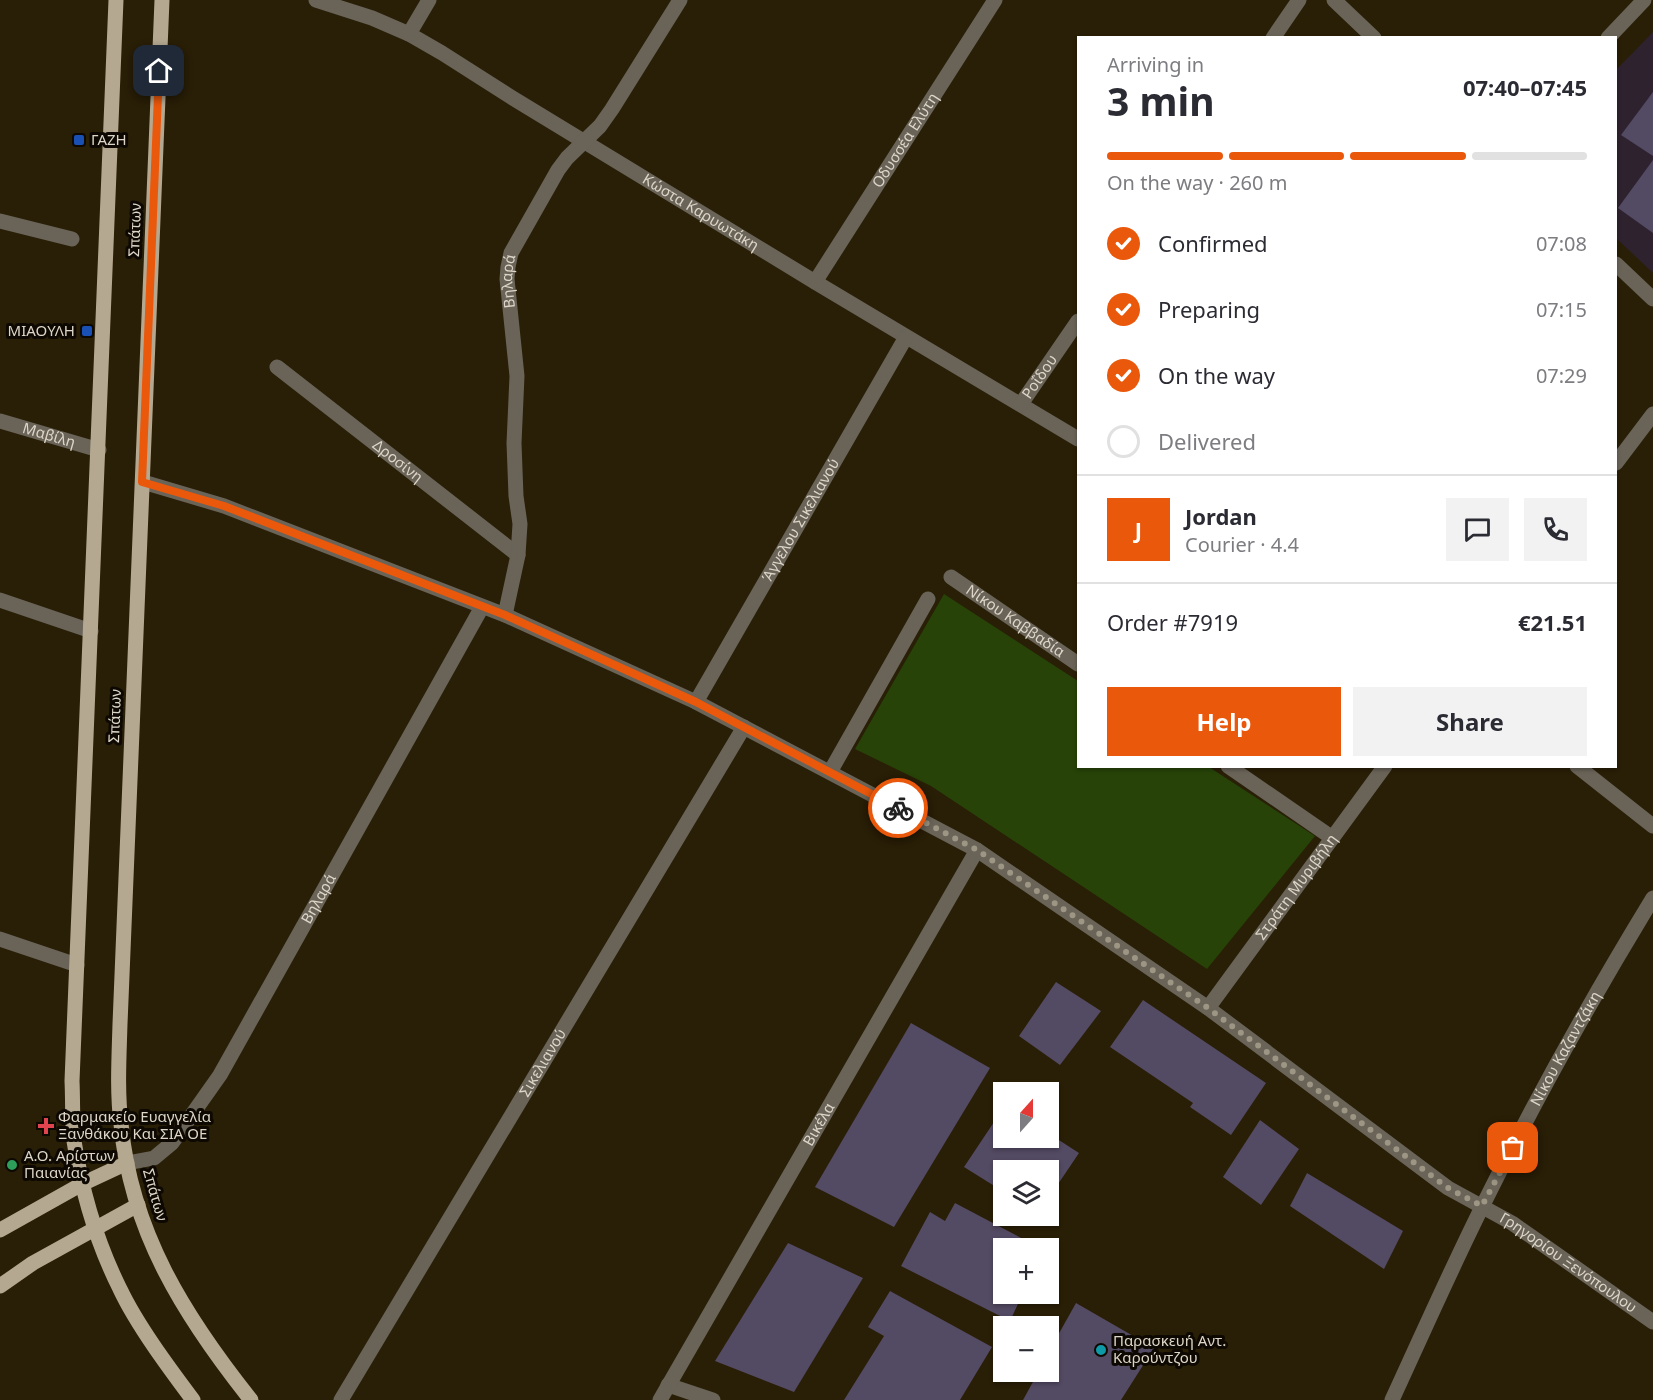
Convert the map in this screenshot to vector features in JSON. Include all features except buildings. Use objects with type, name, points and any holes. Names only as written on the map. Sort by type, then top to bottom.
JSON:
[{"type":"main road","name":"Σπάτων","points":[[116,0],[72,1081],[74,1138],[82,1184],[95,1228],[120,1291],[193,1400]]},
{"type":"main road","name":"Σπάτων","points":[[162,0],[118,1079],[121,1125],[127,1163],[153,1249],[179,1299],[211,1347],[251,1400]]},
{"type":"main road","points":[[0,1230],[82,1184],[127,1163]]},
{"type":"main road","points":[[0,1286],[33,1263],[138,1205]]},
{"type":"street","name":"Κώστα Καρυωτάκη","points":[[316,0],[372,18],[409,34],[442,53],[584,142],[1077,438]]},
{"type":"street","points":[[409,34],[429,0]]},
{"type":"street","name":"Βηλαρά","points":[[505,615],[518,555],[520,524],[516,496],[514,443],[517,376],[507,279],[511,253],[558,170],[600,126],[680,0]]},
{"type":"street","name":"Οδυσσέα Ελύτη","points":[[815,282],[996,0]]},
{"type":"street","points":[[1274,36],[1299,0]]},
{"type":"street","points":[[1334,0],[1372,36]]},
{"type":"street","points":[[1610,36],[1644,0]]},
{"type":"street","points":[[0,221],[72,239]]},
{"type":"street","points":[[1617,265],[1653,299]]},
{"type":"street","name":"Ροΐδου","points":[[1021,405],[1077,322]]},
{"type":"street","name":"Άγγελου Σικελιανού","points":[[696,702],[906,337]]},
{"type":"street","name":"Δροσίνη","points":[[277,367],[518,555]]},
{"type":"street","points":[[1617,462],[1653,414]]},
{"type":"street","name":"Μαβίλη","points":[[0,421],[99,450]]},
{"type":"street","name":"Γρηγορίου Ξενόπουλου","points":[[142,482],[224,506],[505,615],[696,702],[977,850],[1208,1008],[1448,1188],[1512,1223],[1653,1323]]},
{"type":"street","name":"Νίκου Καββαδία","points":[[951,577],[1077,663]]},
{"type":"street","points":[[830,772],[928,599]]},
{"type":"street","points":[[0,600],[91,631]]},
{"type":"street","name":"Βηλαρά","points":[[127,1163],[154,1158],[172,1143],[220,1075],[482,607]]},
{"type":"street","name":"Σικελιανού","points":[[341,1400],[744,727]]},
{"type":"street","points":[[1231,768],[1331,837]]},
{"type":"street","name":"Στράτη Μυριβήλη","points":[[1208,1008],[1383,768]]},
{"type":"street","points":[[1580,768],[1653,826]]},
{"type":"street","name":"Βικέλα","points":[[660,1400],[977,850]]},
{"type":"street","name":"Νίκου Καζαντζάκη","points":[[1392,1400],[1482,1206],[1598,988],[1653,898]]},
{"type":"street","points":[[0,939],[77,965]]},
{"type":"street","points":[[668,1385],[713,1400]]},
{"type":"shaded area","points":[[1653,32],[1653,273],[1617,239],[1617,69]]},
{"type":"green space","points":[[944,594],[1077,680],[1077,768],[1211,768],[1315,836],[1207,969],[931,786],[855,749]]},
{"type":"way so far","points":[[898,808],[977,850],[1208,1008],[1448,1188],[1482,1206],[1513,1148]]},
{"type":"place","name":"ΓΑΖΗ","points":[[79,140]]},
{"type":"place","name":"ΜΙΑΟΥΛΗ","points":[[87,331]]},
{"type":"place","name":"Φαρμακείο Ευαγγελία Ξανθάκου Και ΣΙΑ ΟΕ","points":[[46,1126]]},
{"type":"place","name":"Α.Ο. Αρίστων Παιανίας","points":[[12,1165]]},
{"type":"place","name":"Παρασκευή Αντ. Καρούντζου","points":[[1101,1350]]},
{"type":"route","points":[[159,71],[142,482],[224,506],[505,615],[696,702],[898,808]]}]
